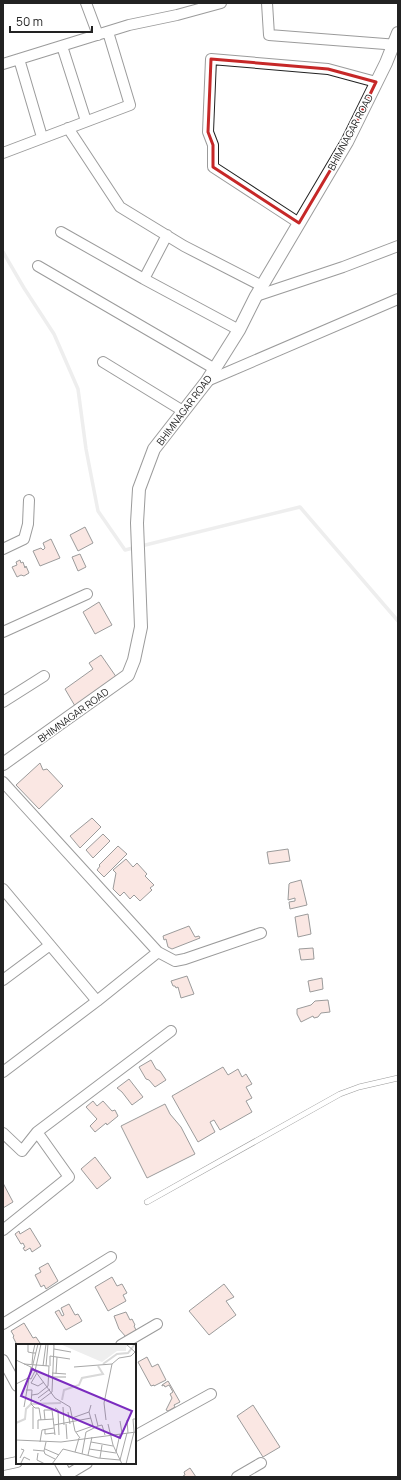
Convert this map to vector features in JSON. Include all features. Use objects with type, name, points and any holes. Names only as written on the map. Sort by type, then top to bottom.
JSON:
[{"type":"street","points":[[3,153],[130,105],[103,34],[86,3]]},
{"type":"street","points":[[3,64],[129,26],[221,3]]},
{"type":"street","points":[[267,3],[269,35],[395,46]]},
{"type":"street","name":"BHIMNAGAR ROAD","points":[[3,764],[128,675],[134,660],[141,627],[137,523],[139,489],[154,449],[207,381],[240,330],[259,291],[347,142],[395,46],[398,34]]},
{"type":"street","points":[[62,46],[86,121]]},
{"type":"street","points":[[20,59],[42,137]]},
{"type":"street","points":[[299,223],[213,167],[213,145],[208,132],[211,59],[328,69],[376,82]]},
{"type":"street","points":[[68,128],[120,207],[259,291],[343,267],[398,246]]},
{"type":"street","points":[[61,232],[144,279],[240,330]]},
{"type":"street","points":[[144,279],[167,235]]},
{"type":"street","points":[[38,266],[215,369]]},
{"type":"street","points":[[207,381],[398,298]]},
{"type":"street","points":[[103,362],[183,411]]},
{"type":"street","points":[[3,549],[24,539],[28,524],[29,500]]},
{"type":"street","points":[[3,632],[87,594]]},
{"type":"street","points":[[3,702],[44,676]]},
{"type":"street","points":[[3,782],[158,952],[175,961],[261,933]]},
{"type":"street","points":[[3,889],[97,1001]]},
{"type":"street","points":[[3,980],[50,945]]},
{"type":"street","points":[[3,1072],[97,1001],[158,952]]},
{"type":"street","points":[[3,1133],[22,1151],[36,1132],[171,1031]]},
{"type":"street","points":[[3,1230],[69,1177],[36,1132]]},
{"type":"street","points":[[3,1324],[111,1257]]},
{"type":"street","points":[[123,1344],[158,1324]]},
{"type":"street","points":[[3,1360],[16,1384]]},
{"type":"street","points":[[136,1435],[211,1394]]},
{"type":"street","points":[[3,1465],[16,1462]]},
{"type":"street","points":[[237,1477],[261,1463]]},
{"type":"street","points":[[61,1464],[68,1476],[86,1464]]},
{"type":"lane","points":[[147,1202],[340,1094],[359,1087],[398,1078]]},
{"type":"highlighted area","points":[[211,59],[328,69],[376,82],[347,142],[299,223],[213,167],[213,145],[208,132]]},
{"type":"building","points":[[85,527],[93,543],[78,551],[70,535]]},
{"type":"building","points":[[51,539],[60,558],[40,566],[33,551],[41,548],[43,550],[45,548],[43,543]]},
{"type":"building","points":[[80,554],[86,567],[78,571],[72,557]]},
{"type":"building","points":[[20,560],[21,563],[23,562],[25,568],[26,566],[29,573],[24,576],[21,575],[17,577],[12,567],[17,565],[16,562]]},
{"type":"building","points":[[99,602],[112,625],[95,634],[83,612]]},
{"type":"building","points":[[101,655],[117,678],[75,706],[65,689],[93,669],[89,663]]},
{"type":"building","points":[[40,763],[43,770],[47,769],[63,786],[39,809],[16,785]]},
{"type":"building","points":[[92,818],[101,827],[80,848],[70,836]]},
{"type":"building","points":[[103,834],[110,841],[93,858],[86,850]]},
{"type":"building","points":[[118,846],[127,854],[104,877],[97,870],[100,866],[99,865]]},
{"type":"building","points":[[288,849],[290,861],[269,864],[267,852]]},
{"type":"building","points":[[126,859],[133,867],[137,863],[147,874],[145,876],[154,885],[150,888],[152,890],[140,901],[134,895],[130,899],[124,892],[120,896],[113,889],[116,873],[113,870]]},
{"type":"building","points":[[301,880],[307,905],[290,909],[289,902],[295,901],[295,898],[288,900],[289,884]]},
{"type":"building","points":[[308,914],[311,934],[298,937],[295,917]]},
{"type":"building","points":[[189,926],[195,937],[199,936],[200,938],[172,949],[168,947],[166,939],[164,940],[163,936]]},
{"type":"building","points":[[313,948],[314,959],[301,960],[299,949]]},
{"type":"building","points":[[187,976],[194,994],[181,998],[178,987],[176,988],[173,986],[171,981]]},
{"type":"building","points":[[322,978],[323,989],[310,992],[308,981]]},
{"type":"building","points":[[328,1000],[330,1012],[321,1013],[318,1017],[314,1018],[313,1016],[301,1022],[297,1014],[297,1009],[311,1005],[315,1001]]},
{"type":"building","points":[[151,1060],[156,1069],[160,1071],[166,1080],[155,1087],[149,1080],[146,1079],[139,1067]]},
{"type":"building","points":[[223,1067],[228,1075],[238,1069],[242,1077],[246,1074],[252,1084],[246,1087],[252,1098],[246,1101],[252,1112],[220,1130],[214,1120],[210,1122],[215,1132],[198,1142],[172,1096]]},
{"type":"building","points":[[129,1079],[143,1097],[132,1105],[117,1088]]},
{"type":"building","points":[[93,1101],[97,1106],[103,1101],[112,1111],[115,1110],[118,1116],[95,1132],[90,1126],[97,1119],[86,1107]]},
{"type":"building","points":[[165,1104],[170,1114],[181,1127],[195,1154],[147,1178],[121,1126]]},
{"type":"building","points":[[95,1157],[111,1178],[97,1189],[81,1169]]},
{"type":"building","points":[[3,1183],[13,1202],[3,1208]]},
{"type":"building","points":[[30,1228],[41,1246],[32,1252],[30,1248],[25,1251],[23,1248],[25,1247],[23,1243],[21,1244],[15,1234],[19,1231],[20,1234]]},
{"type":"building","points":[[48,1263],[58,1281],[46,1289],[44,1285],[41,1287],[35,1275],[41,1272],[39,1268]]},
{"type":"building","points":[[112,1277],[117,1286],[122,1284],[127,1293],[123,1295],[126,1301],[108,1311],[95,1287]]},
{"type":"building","points":[[224,1284],[234,1297],[226,1301],[236,1315],[209,1335],[189,1311]]},
{"type":"building","points":[[69,1304],[75,1315],[78,1314],[82,1321],[66,1330],[55,1312],[59,1310],[62,1316],[64,1315],[61,1308]]},
{"type":"building","points":[[126,1312],[130,1320],[132,1319],[138,1334],[126,1337],[119,1329],[114,1316]]},
{"type":"building","points":[[24,1323],[33,1338],[36,1337],[40,1343],[16,1344],[11,1331]]},
{"type":"building","points":[[147,1357],[152,1367],[158,1364],[166,1380],[154,1386],[151,1386],[138,1362]]},
{"type":"building","points":[[168,1381],[180,1402],[168,1411],[166,1410],[172,1398],[170,1394],[173,1392],[169,1385],[165,1387],[162,1385]]},
{"type":"building","points":[[253,1405],[280,1447],[263,1457],[237,1416]]},
{"type":"building","points":[[190,1468],[196,1477],[184,1477],[184,1472]]},
{"type":"waterway","points":[[3,252],[54,334],[78,389],[86,449],[98,511],[125,550],[300,507],[398,621]]}]
